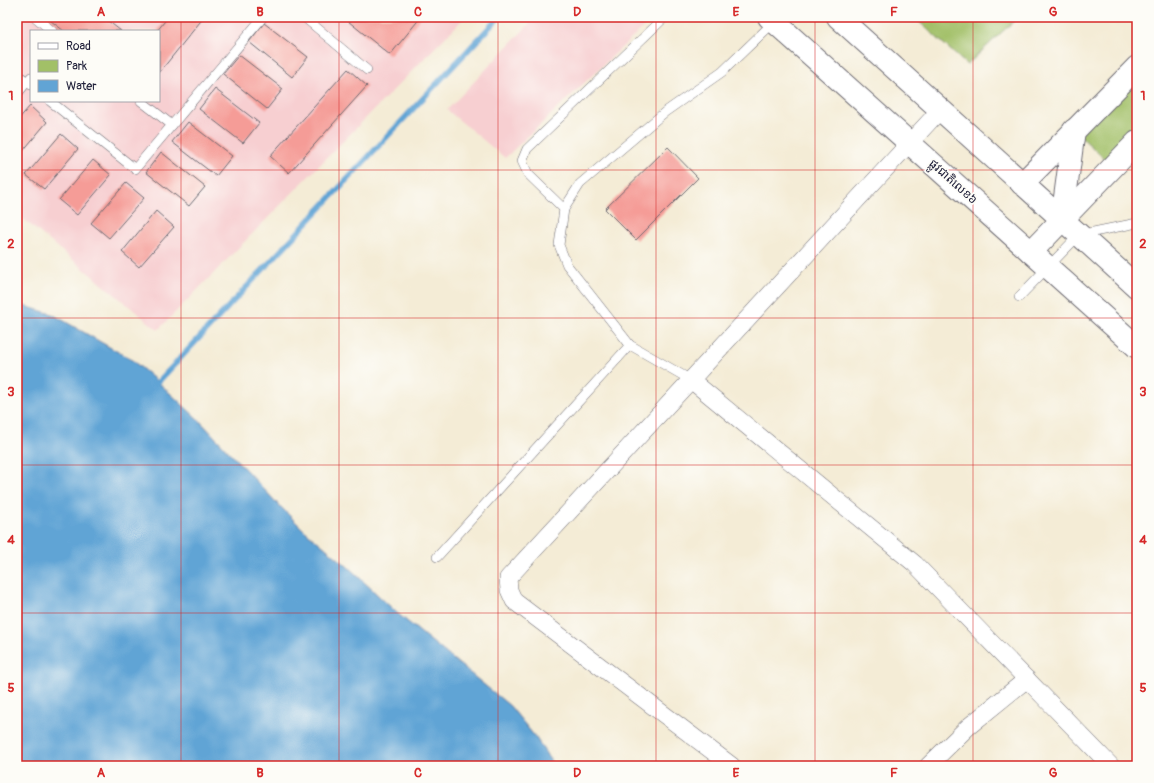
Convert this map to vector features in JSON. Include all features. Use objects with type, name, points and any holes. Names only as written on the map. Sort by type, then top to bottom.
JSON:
[{"type":"main road","points":[[838,17],[1137,287]]},
{"type":"main road","name":"ផ្លូវជាតិលេខ៦","points":[[772,19],[1137,347]]},
{"type":"main road","points":[[1022,184],[1074,130],[1133,78]]},
{"type":"main road","points":[[1062,220],[1074,130]]},
{"type":"main road","points":[[1031,252],[1137,142]]},
{"type":"street","points":[[732,766],[514,601],[509,590],[508,578],[940,110]]},
{"type":"street","points":[[691,380],[915,564],[1111,766]]},
{"type":"street","points":[[928,766],[968,727],[1027,679]]},
{"type":"lane","points":[[35,17],[51,30]]},
{"type":"lane","points":[[51,102],[135,169],[263,17]]},
{"type":"lane","points":[[304,17],[367,70]]},
{"type":"lane","points":[[564,209],[528,174],[522,161],[527,149],[665,17]]},
{"type":"lane","points":[[691,380],[630,345],[567,265],[559,245],[564,209],[580,184],[665,112],[722,72],[772,19]]},
{"type":"lane","points":[[17,74],[30,81],[17,94]]},
{"type":"lane","points":[[143,102],[172,125]]},
{"type":"lane","points":[[1019,297],[1079,235],[1137,223]]},
{"type":"lane","points":[[437,557],[630,345]]},
{"type":"shaded area","points":[[17,17],[465,17],[158,330],[17,214]]},
{"type":"shaded area","points":[[536,17],[648,17],[651,20],[505,158],[447,110]]},
{"type":"green space","points":[[914,17],[1018,17],[967,65]]},
{"type":"green space","points":[[1137,67],[1137,142],[1113,167],[1074,130]]},
{"type":"water","points":[[17,304],[52,314],[132,360],[158,382],[199,420],[304,530],[346,565],[397,613],[510,706],[536,738],[554,766],[17,766]]},
{"type":"building","points":[[46,17],[103,17],[120,30],[63,30]]},
{"type":"building","points":[[168,17],[204,17],[160,72],[160,30],[158,30]]},
{"type":"building","points":[[343,17],[421,17],[390,55]]},
{"type":"building","points":[[264,23],[308,57],[292,77],[249,42]]},
{"type":"building","points":[[239,55],[283,89],[267,109],[223,74]]},
{"type":"building","points":[[348,69],[367,86],[289,173],[270,156]]},
{"type":"building","points":[[215,89],[259,123],[243,143],[199,109]]},
{"type":"building","points":[[30,106],[47,122],[17,158],[17,121]]},
{"type":"building","points":[[188,122],[232,156],[216,176],[172,142]]},
{"type":"building","points":[[61,134],[78,149],[44,189],[26,175]]},
{"type":"building","points":[[668,147],[698,178],[636,240],[605,209]]},
{"type":"building","points":[[161,152],[205,187],[189,206],[146,172]]},
{"type":"building","points":[[93,160],[111,175],[77,215],[59,200]]},
{"type":"building","points":[[126,183],[144,198],[109,238],[91,223]]},
{"type":"building","points":[[156,211],[174,227],[139,267],[122,252]]},
{"type":"waterway","points":[[158,382],[499,17]]}]
